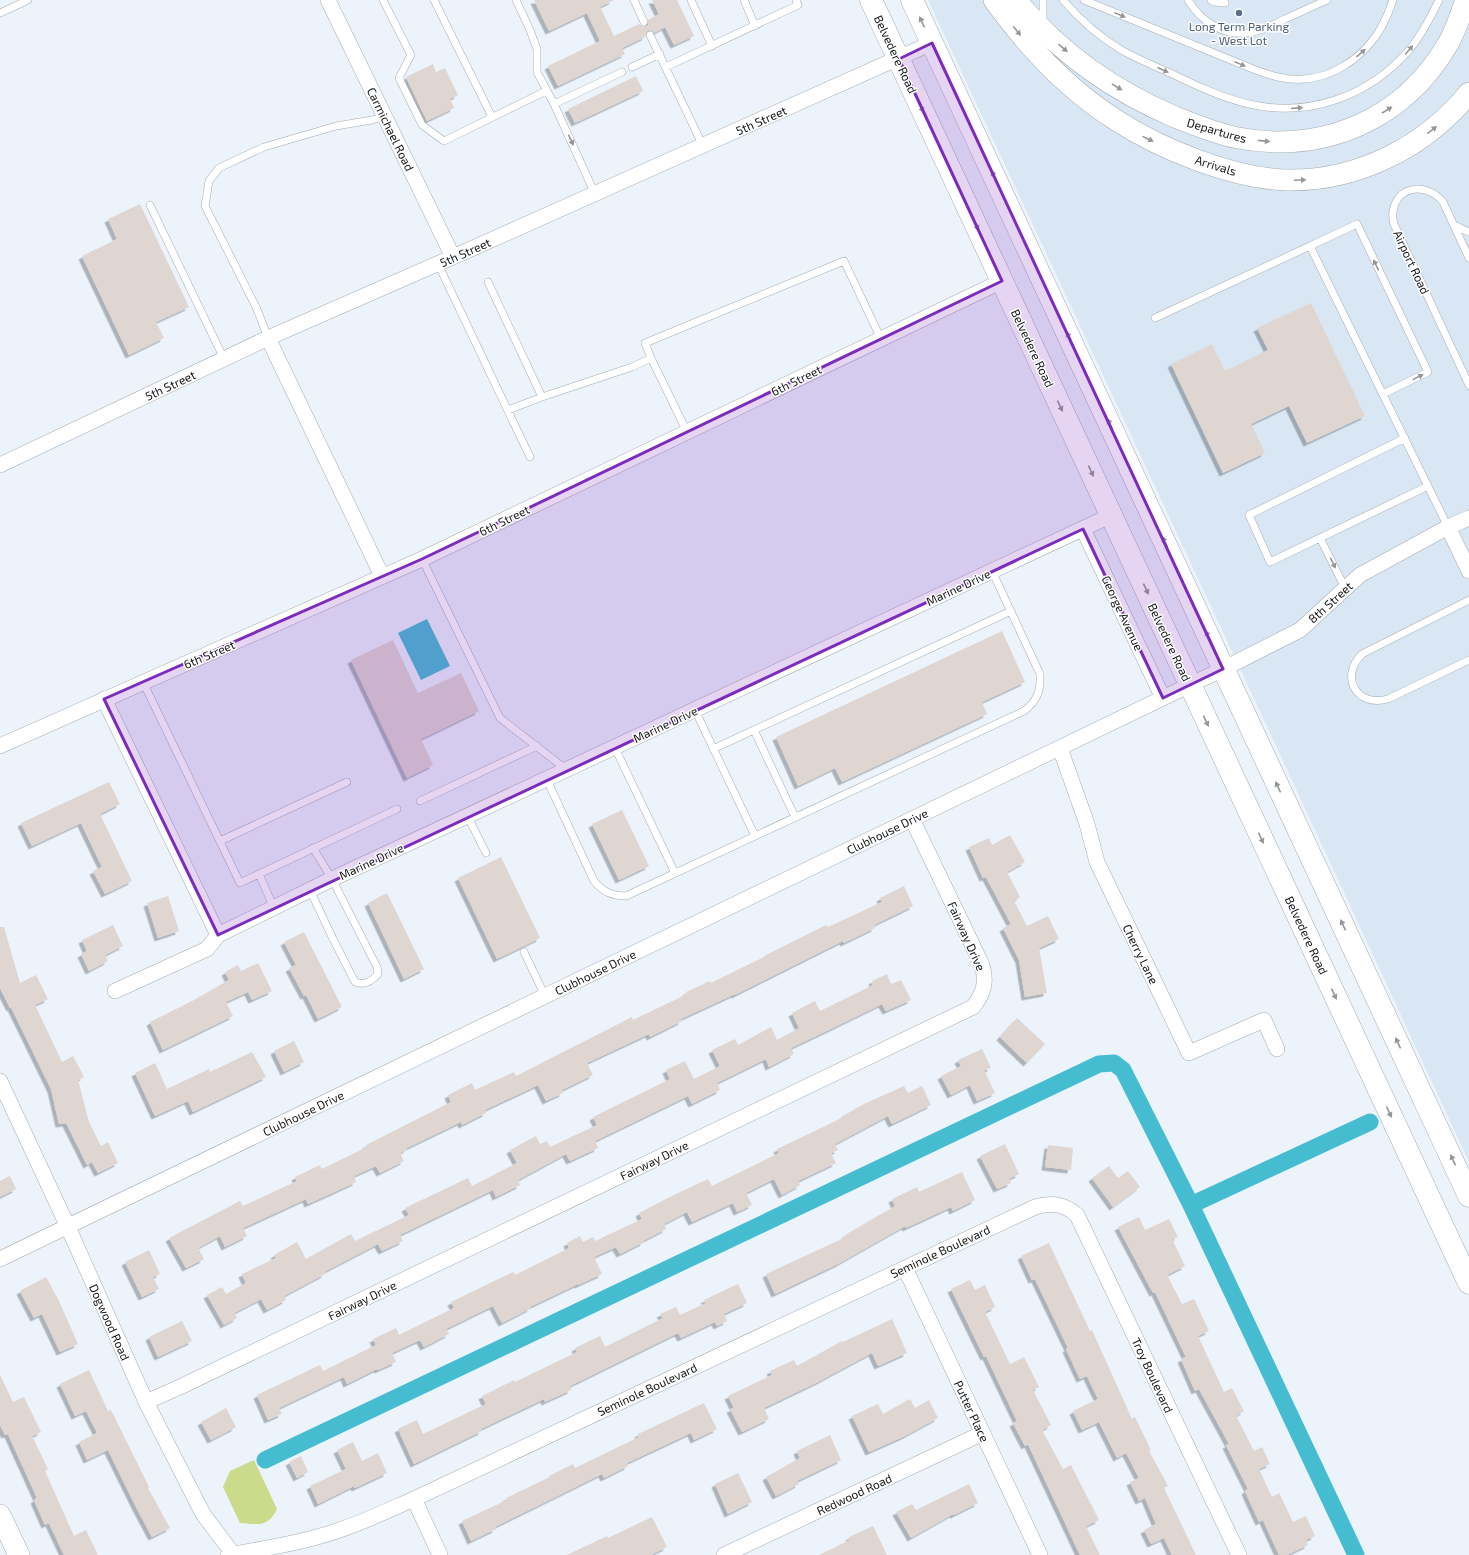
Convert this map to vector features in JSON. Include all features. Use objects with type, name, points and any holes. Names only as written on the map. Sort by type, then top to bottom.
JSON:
[{"type":"main road","name":"Belvedere Road","points":[[871,0],[1469,1283]]},
{"type":"main road","points":[[912,0],[1469,1196]]},
{"type":"street","name":"Carmichael Road","points":[[328,0],[454,257]]},
{"type":"street","name":"Arrivals","points":[[994,0],[1018,33],[1042,58],[1065,80],[1115,120],[1142,136],[1169,149],[1227,170],[1258,177],[1287,180],[1313,179],[1344,174],[1372,165],[1420,140],[1441,124],[1469,93]]},
{"type":"street","name":"Departures","points":[[1016,0],[1043,30],[1063,49],[1108,82],[1132,96],[1158,109],[1209,130],[1237,138],[1266,142],[1291,143],[1320,139],[1347,131],[1372,119],[1394,105],[1415,87],[1435,64],[1449,41],[1466,0]]},
{"type":"street","name":"5th Street","points":[[0,465],[268,338],[454,257],[932,43]]},
{"type":"street","name":"6th Street","points":[[0,746],[422,559],[1002,281]]},
{"type":"street","points":[[268,338],[382,576]]},
{"type":"street","name":"Marine Drive","points":[[115,991],[207,949],[218,935],[332,879],[468,817],[1112,515]]},
{"type":"street","name":"8th Street","points":[[1190,685],[1300,630],[1360,575],[1448,527],[1469,518]]},
{"type":"street","points":[[1448,527],[1469,571]]},
{"type":"street","name":"George Avenue","points":[[1083,529],[1163,698]]},
{"type":"street","name":"Clubhouse Drive","points":[[0,1259],[1190,685]]},
{"type":"street","points":[[104,699],[218,935]]},
{"type":"street","name":"Cherry Lane","points":[[1060,748],[1087,824],[1097,862],[1189,1053],[1264,1020],[1277,1049]]},
{"type":"street","name":"Fairway Drive","points":[[146,1402],[973,1007],[980,998],[984,987],[985,976],[982,965],[912,819]]},
{"type":"street","name":"Dogwood Road","points":[[0,1080],[68,1227],[146,1402],[203,1514],[232,1555]]},
{"type":"street","name":"Seminole Boulevard","points":[[232,1555],[318,1537],[363,1522],[1035,1206],[1046,1203],[1058,1204]]},
{"type":"street","name":"Troy Boulevard","points":[[1058,1204],[1068,1208],[1078,1216],[1238,1555]]},
{"type":"street","name":"Putter Place","points":[[905,1268],[1040,1555]]},
{"type":"street","name":"Redwood Road","points":[[724,1555],[983,1433]]},
{"type":"street","points":[[414,1499],[440,1555]]},
{"type":"street","points":[[0,1515],[18,1555]]},
{"type":"lane","points":[[0,13],[28,0]]},
{"type":"lane","points":[[383,0],[411,55],[399,78],[422,125],[444,141],[546,91]]},
{"type":"lane","points":[[434,0],[492,117]]},
{"type":"lane","points":[[516,0],[537,49],[538,72],[595,194]]},
{"type":"lane","points":[[634,0],[644,22]]},
{"type":"lane","points":[[691,0],[712,46]]},
{"type":"lane","points":[[744,0],[756,26]]},
{"type":"lane","points":[[666,68],[798,5],[796,0]]},
{"type":"lane","points":[[1043,0],[1043,30]]},
{"type":"lane","points":[[1063,0],[1094,30],[1124,51],[1179,78],[1231,99],[1249,104],[1291,109],[1325,104],[1341,99],[1357,92],[1373,82],[1395,64],[1410,49],[1422,33],[1439,0]]},
{"type":"lane","points":[[1084,0],[1272,76],[1304,80],[1318,77],[1335,70],[1363,52],[1373,40],[1389,11],[1393,0]]},
{"type":"lane","points":[[1188,0],[1200,16],[1209,24],[1219,29],[1241,34],[1263,29],[1327,0]]},
{"type":"lane","points":[[1210,0],[1225,3]]},
{"type":"lane","points":[[650,35],[703,146]]},
{"type":"lane","points":[[632,67],[660,54]]},
{"type":"lane","points":[[554,104],[622,72]]},
{"type":"lane","points":[[268,338],[257,309],[205,206],[209,181],[219,168],[264,147],[336,126],[372,120],[384,116]]},
{"type":"lane","name":"Airport Road","points":[[1469,258],[1439,196],[1433,192],[1423,189],[1407,191],[1399,198],[1395,204],[1393,213],[1394,224],[1469,385]]},
{"type":"lane","points":[[150,205],[224,359]]},
{"type":"lane","points":[[1156,318],[1357,224],[1428,372],[1383,394]]},
{"type":"lane","points":[[1454,225],[1469,232]]},
{"type":"lane","points":[[1310,246],[1448,527]]},
{"type":"lane","points":[[687,432],[645,344],[844,261],[881,339]]},
{"type":"lane","points":[[438,264],[530,457]]},
{"type":"lane","points":[[488,282],[542,397]]},
{"type":"lane","points":[[508,410],[632,367],[651,358]]},
{"type":"lane","points":[[1405,438],[1249,515],[1270,562],[1428,486]]},
{"type":"lane","points":[[1320,538],[1345,588]]},
{"type":"lane","points":[[422,559],[500,718],[568,770]]},
{"type":"lane","points":[[547,780],[594,881],[600,888],[608,893],[617,896],[626,896],[1024,711],[1038,696],[1040,674],[992,571]]},
{"type":"lane","points":[[1469,600],[1362,654],[1356,660],[1352,668],[1352,684],[1360,695],[1372,701],[1380,702],[1469,660]]},
{"type":"lane","points":[[714,749],[1011,611]]},
{"type":"lane","points":[[143,682],[240,883],[397,809]]},
{"type":"lane","points":[[695,710],[755,836]]},
{"type":"lane","points":[[754,730],[795,817]]},
{"type":"lane","points":[[420,801],[537,746]]},
{"type":"lane","points":[[615,748],[675,872]]},
{"type":"lane","points":[[220,841],[347,782]]},
{"type":"lane","points":[[468,817],[486,853]]},
{"type":"lane","points":[[310,890],[355,982],[359,984],[367,983],[372,980],[378,974],[377,967],[332,879],[313,848]]},
{"type":"lane","points":[[259,874],[274,908]]},
{"type":"lane","points":[[524,952],[545,996]]},
{"type":"highlighted area","points":[[932,43],[1223,669],[1163,698],[1083,529],[218,935],[104,699],[422,559],[1002,281],[899,59]]},
{"type":"shaded area","points":[[928,0],[1469,0],[1469,1162],[1264,720]]},
{"type":"green space","points":[[254,1460],[277,1509],[270,1519],[262,1524],[240,1523],[223,1487],[230,1471]]},
{"type":"water","points":[[427,619],[450,666],[421,680],[398,633]]},
{"type":"building","points":[[534,0],[614,0],[600,7],[614,36],[639,24],[643,27],[648,25],[648,20],[659,14],[652,0],[677,0],[694,36],[674,45],[665,27],[654,33],[648,30],[645,37],[622,48],[625,54],[558,86],[548,66],[600,41],[587,13],[549,31]]},
{"type":"building","points":[[433,64],[436,72],[445,68],[458,95],[450,99],[454,108],[427,121],[406,77]]},
{"type":"building","points":[[636,76],[643,91],[575,123],[568,109]]},
{"type":"building","points":[[140,204],[189,307],[156,322],[164,338],[129,355],[82,256],[117,239],[108,219]]},
{"type":"building","points":[[1311,303],[1365,416],[1307,443],[1289,406],[1251,424],[1265,453],[1223,473],[1171,364],[1212,344],[1225,371],[1268,350],[1257,328]]},
{"type":"building","points":[[1002,631],[1025,682],[982,702],[987,714],[842,782],[835,768],[798,786],[776,737]]},
{"type":"building","points":[[393,640],[418,693],[461,673],[479,711],[421,739],[433,765],[407,778],[351,660]]},
{"type":"building","points":[[109,782],[120,804],[100,814],[132,881],[105,894],[93,871],[102,867],[81,823],[32,846],[21,823]]},
{"type":"building","points":[[622,810],[649,866],[619,880],[592,824]]},
{"type":"building","points":[[1010,835],[1025,862],[1007,872],[1020,897],[1014,901],[1027,926],[1048,916],[1059,939],[1039,948],[1047,993],[1025,997],[1019,960],[1003,928],[1011,924],[986,877],[983,878],[969,847],[989,838],[992,845]]},
{"type":"building","points":[[501,857],[540,938],[497,959],[458,878]]},
{"type":"building","points":[[904,886],[913,906],[874,925],[875,928],[844,943],[843,941],[735,995],[681,1019],[682,1021],[650,1037],[649,1034],[587,1063],[593,1075],[562,1090],[563,1093],[546,1101],[538,1085],[485,1110],[486,1113],[462,1125],[461,1122],[407,1148],[400,1153],[404,1161],[380,1173],[376,1166],[354,1176],[356,1182],[339,1190],[308,1204],[306,1199],[243,1228],[247,1236],[225,1247],[220,1236],[198,1248],[204,1259],[186,1268],[169,1238],[240,1201],[243,1206],[297,1181],[295,1177],[320,1165],[322,1169],[367,1147],[366,1145],[451,1102],[448,1095],[472,1083],[475,1090],[514,1072],[516,1076],[632,1017],[633,1020],[687,994],[686,992],[710,981],[711,983],[826,925],[828,927],[882,902],[880,898]]},
{"type":"building","points":[[387,893],[424,969],[404,979],[368,903]]},
{"type":"building","points":[[168,896],[179,931],[158,938],[147,903]]},
{"type":"building","points":[[113,925],[123,946],[105,955],[108,961],[89,971],[81,954],[87,951],[82,940]]},
{"type":"building","points":[[0,927],[4,927],[20,983],[36,975],[48,999],[35,1005],[62,1062],[73,1056],[84,1077],[78,1080],[89,1122],[101,1146],[108,1142],[118,1163],[98,1173],[92,1162],[87,1165],[66,1123],[59,1124],[51,1089],[11,1007],[10,1008],[0,988]]},
{"type":"building","points":[[304,932],[342,1007],[318,1019],[306,995],[304,996],[289,968],[296,965],[284,942]]},
{"type":"building","points":[[258,963],[272,991],[252,1000],[248,992],[226,1002],[233,1016],[163,1050],[150,1022],[194,1000],[229,980],[225,972],[238,965],[241,971]]},
{"type":"building","points":[[887,974],[891,984],[901,980],[911,1000],[886,1011],[882,1004],[791,1048],[794,1054],[769,1067],[766,1059],[717,1083],[720,1090],[692,1104],[688,1096],[595,1141],[598,1148],[570,1161],[566,1154],[518,1180],[520,1185],[496,1197],[493,1190],[400,1235],[403,1241],[382,1251],[378,1244],[324,1272],[325,1274],[284,1296],[286,1300],[267,1310],[261,1299],[234,1313],[237,1318],[224,1325],[207,1295],[222,1287],[226,1294],[246,1283],[242,1274],[276,1258],[274,1255],[297,1242],[306,1259],[351,1234],[355,1241],[409,1215],[405,1208],[468,1178],[472,1186],[517,1163],[510,1150],[536,1136],[540,1144],[547,1141],[550,1147],[597,1125],[593,1117],[670,1079],[666,1070],[685,1061],[694,1079],[720,1066],[712,1050],[735,1039],[738,1045],[771,1027],[777,1040],[799,1028],[792,1013],[815,1001],[820,1011],[873,985],[872,981]]},
{"type":"building","points":[[1017,1018],[1045,1044],[1027,1063],[1000,1037]]},
{"type":"building","points":[[294,1041],[304,1062],[284,1072],[274,1051]]},
{"type":"building","points":[[982,1049],[991,1068],[984,1070],[995,1093],[977,1101],[970,1085],[951,1095],[941,1076],[961,1066],[958,1060]]},
{"type":"building","points":[[252,1052],[266,1077],[193,1112],[188,1101],[155,1116],[135,1073],[155,1063],[167,1089],[209,1069],[210,1072]]},
{"type":"building","points":[[904,1086],[908,1093],[922,1086],[931,1105],[892,1124],[888,1116],[835,1144],[838,1150],[831,1153],[836,1163],[798,1181],[800,1185],[782,1195],[774,1179],[746,1193],[752,1205],[737,1212],[733,1203],[692,1222],[687,1212],[664,1224],[666,1229],[620,1254],[616,1247],[594,1257],[602,1274],[530,1307],[531,1308],[502,1323],[493,1306],[446,1329],[449,1334],[424,1347],[420,1340],[392,1353],[396,1362],[378,1370],[377,1369],[347,1384],[344,1377],[279,1408],[282,1414],[268,1420],[257,1395],[320,1365],[323,1371],[376,1345],[373,1339],[396,1328],[399,1335],[454,1308],[451,1302],[513,1272],[515,1275],[569,1248],[567,1243],[580,1236],[583,1242],[593,1237],[595,1241],[642,1219],[639,1213],[708,1179],[712,1186],[779,1153],[777,1149],[842,1118],[841,1117],[864,1104]]},
{"type":"building","points":[[1005,1144],[1019,1174],[1009,1179],[1011,1183],[997,1189],[980,1156]]},
{"type":"building","points":[[1048,1145],[1073,1148],[1071,1170],[1045,1167]]},
{"type":"building","points":[[1109,1166],[1118,1178],[1128,1171],[1140,1187],[1113,1207],[1092,1178]]},
{"type":"building","points":[[962,1172],[975,1200],[953,1211],[951,1207],[906,1228],[905,1226],[838,1264],[775,1294],[766,1274],[846,1237],[845,1235],[895,1206],[892,1199],[917,1187],[919,1192]]},
{"type":"building","points":[[10,1176],[16,1189],[0,1197],[0,1181]]},
{"type":"building","points":[[1139,1217],[1145,1230],[1169,1219],[1178,1237],[1172,1239],[1185,1266],[1167,1275],[1182,1304],[1194,1299],[1209,1331],[1198,1336],[1224,1392],[1232,1388],[1244,1411],[1236,1416],[1254,1451],[1262,1447],[1270,1464],[1259,1469],[1272,1497],[1279,1493],[1293,1522],[1306,1516],[1315,1536],[1306,1540],[1308,1545],[1287,1555],[1279,1555],[1263,1520],[1259,1522],[1245,1491],[1248,1489],[1226,1445],[1229,1444],[1199,1389],[1195,1391],[1181,1359],[1186,1357],[1155,1292],[1153,1293],[1118,1227]]},
{"type":"building","points":[[1049,1243],[1090,1331],[1092,1330],[1132,1419],[1135,1417],[1151,1450],[1149,1451],[1168,1486],[1164,1488],[1196,1555],[1172,1555],[1164,1538],[1151,1544],[1144,1530],[1156,1524],[1145,1498],[1139,1501],[1130,1482],[1139,1478],[1126,1453],[1117,1458],[1099,1422],[1082,1430],[1073,1411],[1098,1399],[1087,1376],[1080,1379],[1066,1349],[1068,1348],[1035,1279],[1032,1280],[1021,1256]]},
{"type":"building","points":[[149,1250],[160,1274],[153,1277],[159,1289],[142,1297],[125,1262]]},
{"type":"building","points":[[46,1277],[59,1301],[78,1344],[60,1352],[42,1314],[34,1318],[20,1291]]},
{"type":"building","points":[[970,1280],[975,1290],[985,1285],[995,1307],[985,1312],[1010,1364],[1024,1357],[1039,1387],[1033,1390],[1051,1425],[1042,1430],[1063,1469],[1071,1465],[1099,1520],[1086,1526],[1100,1555],[1080,1555],[1028,1444],[1025,1446],[1013,1423],[1017,1421],[986,1356],[984,1357],[951,1289]]},
{"type":"building","points":[[738,1284],[747,1303],[724,1314],[727,1321],[717,1326],[715,1322],[681,1338],[678,1333],[570,1386],[571,1390],[545,1402],[544,1399],[481,1429],[482,1431],[414,1464],[398,1429],[417,1420],[423,1434],[486,1404],[482,1396],[577,1352],[575,1348],[600,1336],[605,1347],[663,1318],[660,1314],[676,1307],[680,1315],[706,1303],[704,1300]]},
{"type":"building","points":[[892,1319],[907,1353],[878,1366],[872,1353],[818,1382],[764,1408],[769,1419],[742,1432],[730,1409],[734,1408],[728,1396],[772,1375],[770,1371],[794,1360],[797,1366],[842,1341],[843,1342]]},
{"type":"building","points":[[182,1321],[192,1341],[158,1357],[149,1337]]},
{"type":"building","points":[[89,1370],[108,1411],[111,1410],[149,1487],[148,1488],[170,1528],[152,1537],[108,1450],[87,1460],[79,1442],[97,1433],[86,1411],[75,1416],[60,1384]]},
{"type":"building","points":[[0,1375],[13,1402],[24,1397],[41,1432],[32,1436],[48,1469],[45,1471],[74,1536],[86,1530],[98,1555],[64,1555],[49,1523],[45,1525],[34,1500],[37,1498],[8,1434],[5,1435],[0,1425]]},
{"type":"building","points":[[910,1399],[915,1408],[929,1400],[938,1418],[905,1436],[869,1452],[852,1416],[878,1404],[883,1414]]},
{"type":"building","points":[[704,1403],[717,1429],[694,1440],[691,1433],[627,1463],[628,1466],[604,1478],[602,1474],[495,1527],[496,1529],[471,1541],[462,1521],[507,1500],[506,1498],[573,1464],[575,1468],[639,1437],[638,1434]]},
{"type":"building","points":[[226,1408],[236,1427],[211,1440],[201,1422]]},
{"type":"building","points":[[830,1435],[841,1460],[797,1481],[799,1484],[776,1496],[766,1477],[800,1458],[797,1451]]},
{"type":"building","points":[[353,1442],[362,1461],[378,1453],[387,1473],[355,1488],[354,1486],[318,1504],[310,1486],[346,1469],[337,1450]]},
{"type":"building","points":[[301,1456],[308,1472],[297,1478],[289,1462]]},
{"type":"building","points":[[738,1473],[752,1502],[728,1514],[715,1484]]},
{"type":"building","points":[[969,1484],[978,1503],[954,1515],[953,1514],[911,1538],[896,1512],[912,1504],[916,1510]]},
{"type":"building","points":[[652,1517],[667,1547],[651,1555],[567,1555],[607,1536],[608,1538]]},
{"type":"building","points":[[873,1526],[887,1555],[819,1555],[850,1540],[849,1537]]},
{"type":"waterway","points":[[265,1460],[1099,1064],[1114,1063],[1123,1070],[1191,1205],[1356,1555]]},
{"type":"waterway","points":[[1191,1205],[1370,1122]]},
{"type":"place","name":"Long Term Parking - West Lot","points":[[1239,13]]}]
